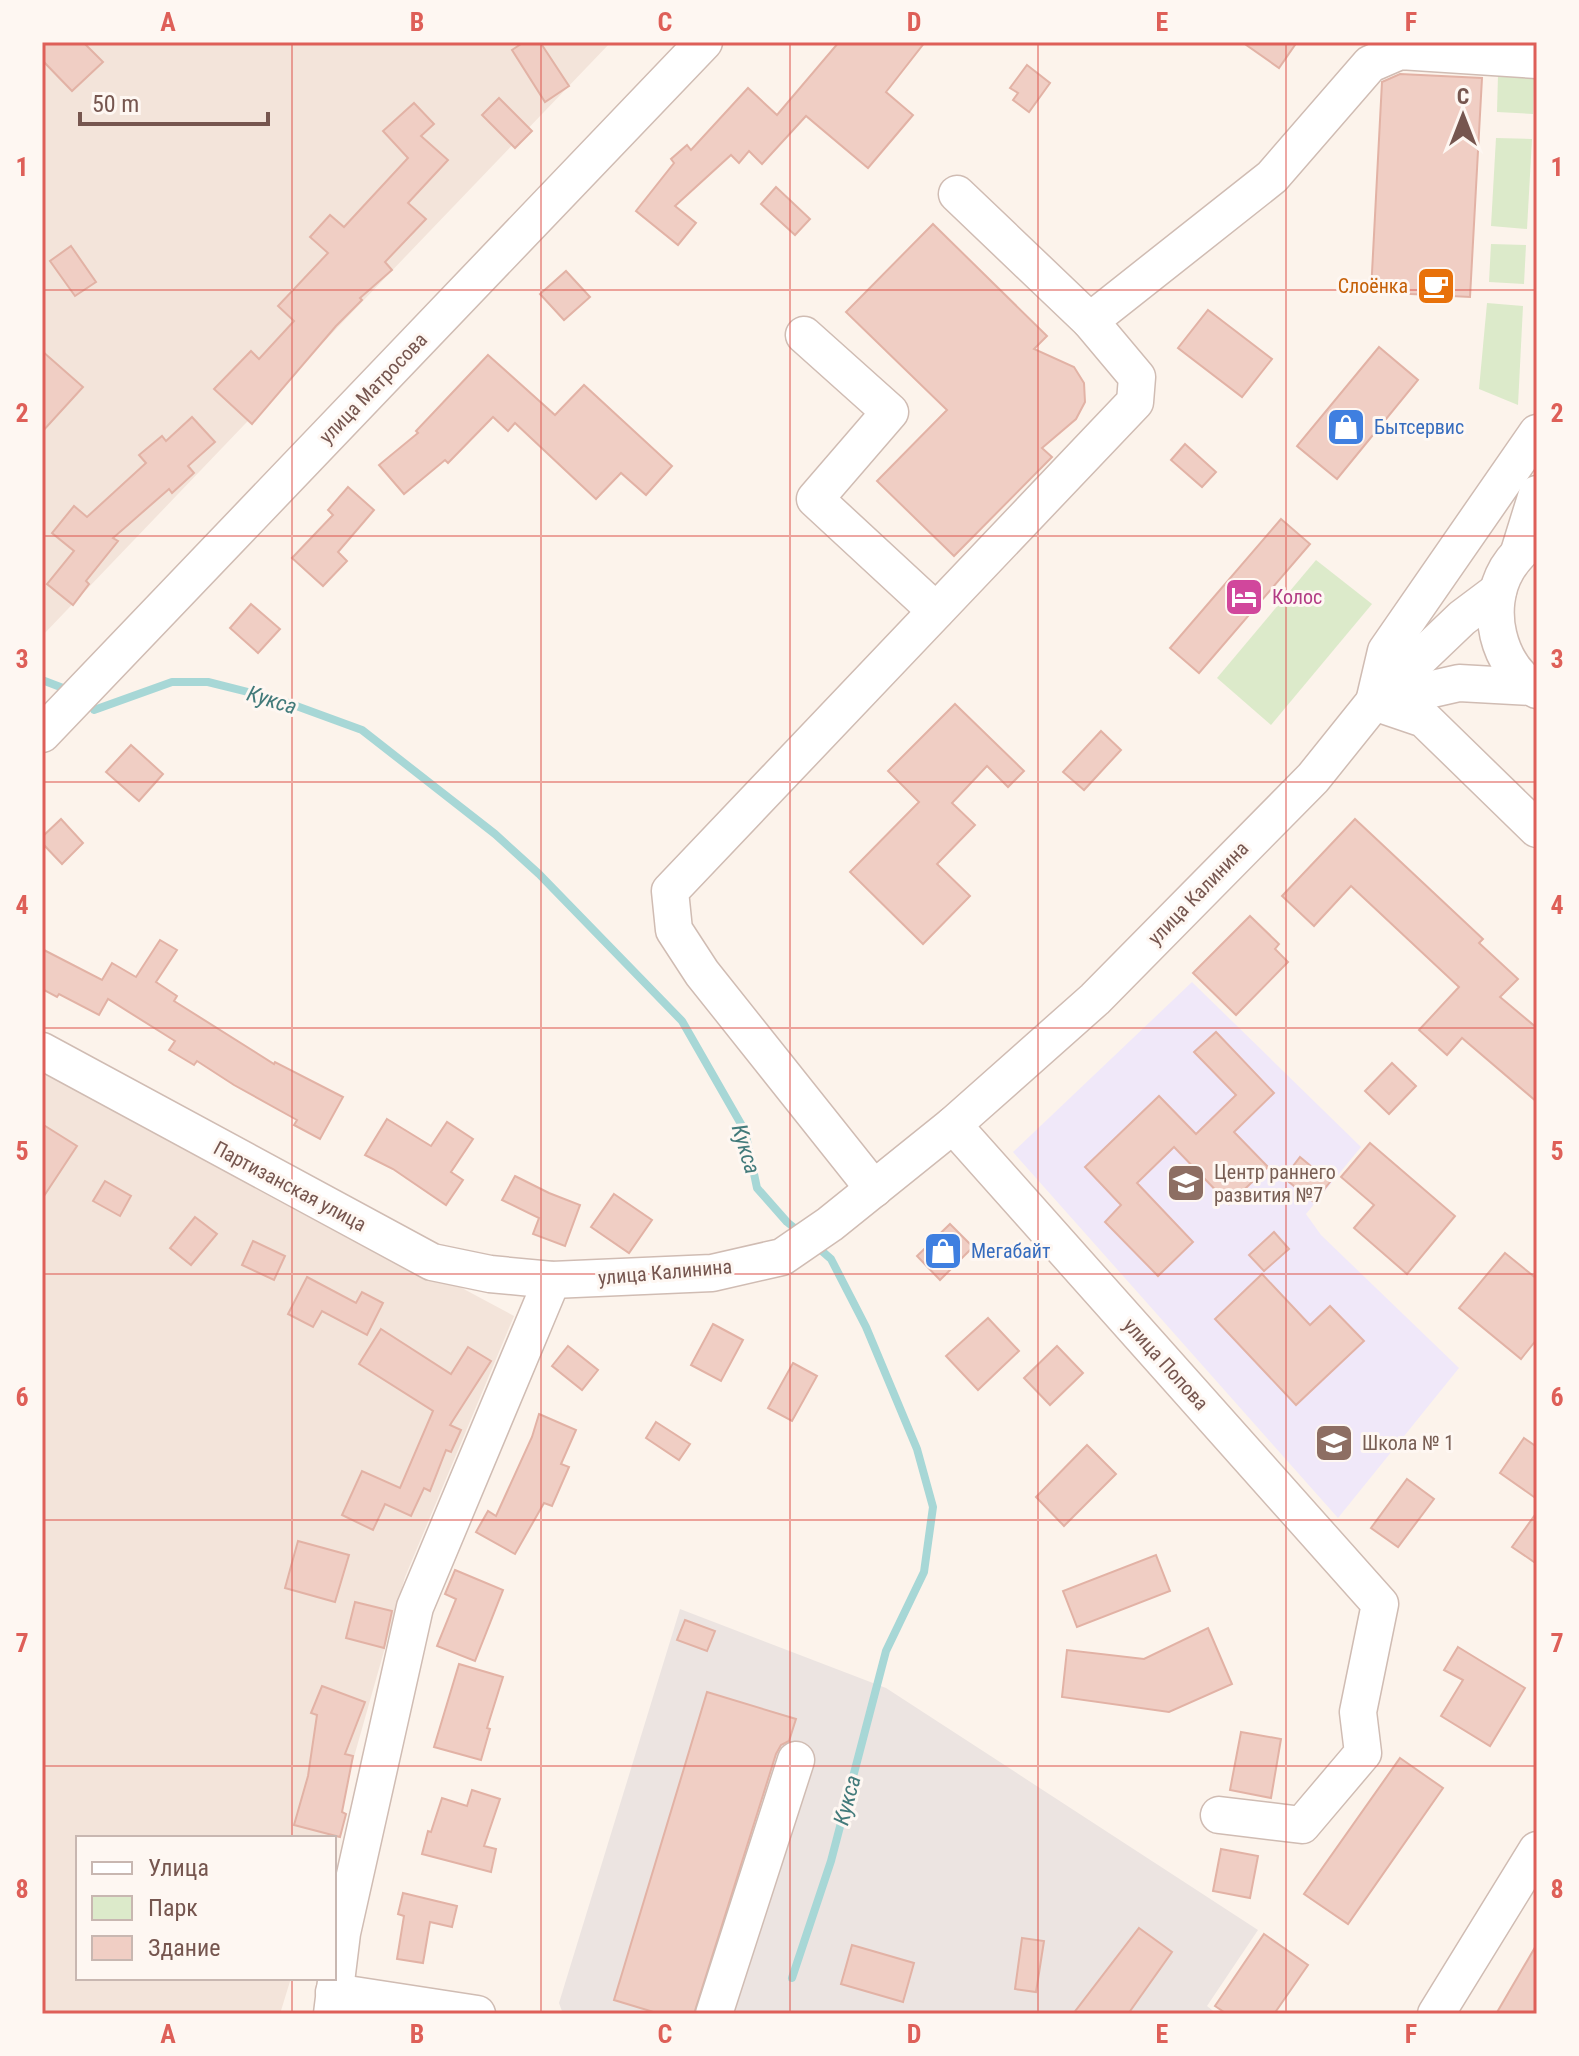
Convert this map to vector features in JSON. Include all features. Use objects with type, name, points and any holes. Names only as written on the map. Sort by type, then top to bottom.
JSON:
[{"type":"street","name":"улица Матросова","points":[[42,734],[704,42]]},
{"type":"street","points":[[1090,321],[1272,177],[1370,64],[1400,51],[1537,60]]},
{"type":"street","points":[[874,1189],[702,973],[674,930],[670,891],[1135,402],[1137,377],[1090,321],[957,194]]},
{"type":"street","points":[[804,335],[890,412],[815,499],[936,611]]},
{"type":"street","name":"улица Калинина","points":[[1374,702],[1386,651],[1537,433]]},
{"type":"street","points":[[1535,696],[1513,668],[1501,644],[1495,618],[1498,591],[1506,570],[1528,544],[1537,494]]},
{"type":"street","name":"улица Калинина","points":[[552,1280],[712,1273],[782,1257],[830,1224],[953,1125],[1095,999],[1313,778],[1374,702],[1462,618],[1498,591]]},
{"type":"street","points":[[1374,702],[1459,683],[1535,696]]},
{"type":"street","points":[[1374,702],[1424,719],[1537,829]]},
{"type":"street","name":"Партизанская улица","points":[[42,1051],[432,1262],[490,1274],[552,1280]]},
{"type":"street","name":"улица Попова","points":[[953,1125],[1380,1604],[1358,1712],[1363,1753],[1302,1825],[1219,1815]]},
{"type":"street","points":[[336,1980],[342,1933],[415,1607],[552,1280]]},
{"type":"street","points":[[714,2014],[796,1760]]},
{"type":"street","points":[[1436,2014],[1537,1850]]},
{"type":"street","points":[[336,1980],[333,2003],[477,2014]]},
{"type":"shaded area","points":[[42,42],[611,42],[42,636]]},
{"type":"shaded area","name":"Центр раннего развития №7","points":[[1192,982],[1361,1147],[1306,1214],[1321,1235],[1459,1368],[1338,1518],[1013,1152]]},
{"type":"shaded area","points":[[42,1063],[514,1316],[405,1577],[332,1836],[76,1836],[76,1980],[290,1980],[280,2014],[42,2014]]},
{"type":"shaded area","points":[[680,1609],[886,1688],[1258,1930],[1207,2006],[1217,2014],[563,2014],[559,2003]]},
{"type":"green space","points":[[1498,75],[1534,76],[1533,114],[1497,112]]},
{"type":"green space","points":[[1496,138],[1532,139],[1527,229],[1491,226]]},
{"type":"green space","points":[[1491,244],[1526,245],[1524,284],[1489,282]]},
{"type":"green space","points":[[1487,303],[1523,306],[1518,405],[1479,389]]},
{"type":"green space","points":[[1316,560],[1372,604],[1271,725],[1217,678]]},
{"type":"building","points":[[42,42],[83,42],[103,62],[72,91],[42,60]]},
{"type":"building","points":[[524,42],[540,42],[569,86],[545,102],[512,50]]},
{"type":"building","points":[[839,42],[925,42],[886,92],[913,115],[868,168],[806,116],[762,164],[749,151],[739,163],[731,155],[675,206],[696,223],[678,245],[636,211],[674,163],[671,159],[687,145],[691,150],[748,88],[777,115]]},
{"type":"building","points":[[1242,42],[1297,42],[1279,68]]},
{"type":"building","points":[[1027,65],[1050,83],[1029,112],[1013,100],[1018,93],[1010,88]]},
{"type":"building","points":[[1400,74],[1482,78],[1470,297],[1371,292],[1382,82]]},
{"type":"building","points":[[499,98],[532,131],[515,148],[482,115]]},
{"type":"building","points":[[414,103],[434,124],[421,136],[448,160],[408,203],[426,219],[385,262],[392,270],[360,298],[362,300],[252,424],[214,389],[251,351],[259,359],[294,321],[278,306],[328,253],[310,237],[330,215],[344,227],[408,158],[383,131]]},
{"type":"building","points":[[776,187],[810,219],[795,235],[761,204]]},
{"type":"building","points":[[933,224],[1047,336],[1034,349],[1074,367],[1084,383],[1085,402],[1076,419],[1042,448],[1052,457],[954,556],[877,481],[947,410],[846,312]]},
{"type":"building","points":[[71,246],[96,282],[75,296],[50,261]]},
{"type":"building","points":[[566,271],[590,297],[564,320],[540,294]]},
{"type":"building","points":[[1208,310],[1272,359],[1242,397],[1178,348]]},
{"type":"building","points":[[1379,347],[1418,380],[1337,479],[1297,446]]},
{"type":"building","points":[[42,351],[83,387],[42,432]]},
{"type":"building","points":[[488,355],[555,415],[584,385],[672,466],[646,495],[621,473],[596,499],[515,423],[508,431],[493,417],[448,463],[445,460],[404,494],[379,465],[418,433],[416,431]]},
{"type":"building","points":[[192,417],[215,442],[188,466],[194,473],[172,493],[169,489],[113,538],[118,541],[86,581],[89,584],[73,605],[47,584],[74,551],[52,533],[74,506],[87,517],[146,463],[139,455],[162,436],[166,441]]},
{"type":"building","points":[[1185,444],[1216,472],[1202,487],[1171,460]]},
{"type":"building","points":[[348,487],[374,510],[338,552],[347,561],[323,586],[292,558],[333,515],[328,510]]},
{"type":"building","points":[[1281,519],[1310,544],[1199,673],[1170,648]]},
{"type":"building","points":[[251,604],[280,629],[258,653],[230,628]]},
{"type":"building","points":[[955,704],[1024,771],[1008,787],[987,766],[952,803],[975,825],[937,864],[970,896],[923,944],[850,872],[919,802],[888,771]]},
{"type":"building","points":[[1101,731],[1121,750],[1084,790],[1063,772]]},
{"type":"building","points":[[131,745],[163,774],[139,801],[106,772]]},
{"type":"building","points":[[61,819],[83,843],[62,864],[42,843],[42,837]]},
{"type":"building","points":[[1355,819],[1483,939],[1479,943],[1518,979],[1500,997],[1537,1028],[1537,1102],[1462,1038],[1447,1055],[1419,1030],[1459,987],[1351,886],[1314,926],[1282,896]]},
{"type":"building","points":[[1250,916],[1279,944],[1275,949],[1288,962],[1236,1015],[1193,973]]},
{"type":"building","points":[[160,940],[177,950],[156,982],[177,996],[174,1001],[274,1064],[343,1097],[320,1139],[294,1125],[297,1120],[197,1061],[194,1065],[169,1050],[175,1041],[108,999],[99,1015],[59,994],[57,997],[42,989],[42,949],[102,980],[112,963],[136,977]]},
{"type":"building","points":[[1216,1032],[1274,1093],[1234,1132],[1268,1167],[1229,1204],[1174,1147],[1137,1183],[1193,1242],[1158,1276],[1105,1222],[1121,1205],[1085,1167],[1159,1096],[1196,1134],[1236,1095],[1194,1052]]},
{"type":"building","points":[[1392,1063],[1416,1086],[1389,1114],[1365,1091]]},
{"type":"building","points":[[387,1119],[431,1146],[447,1122],[473,1139],[451,1172],[463,1180],[446,1205],[393,1169],[365,1155]]},
{"type":"building","points":[[42,1124],[77,1146],[42,1199]]},
{"type":"building","points":[[1370,1143],[1455,1216],[1407,1274],[1354,1228],[1374,1205],[1341,1177]]},
{"type":"building","points":[[1300,1157],[1330,1182],[1314,1202],[1284,1178]]},
{"type":"building","points":[[515,1176],[580,1205],[565,1246],[533,1234],[539,1218],[502,1200]]},
{"type":"building","points":[[105,1181],[131,1196],[120,1216],[93,1201]]},
{"type":"building","points":[[614,1194],[652,1220],[629,1253],[591,1227]]},
{"type":"building","points":[[195,1217],[217,1234],[191,1265],[170,1248]]},
{"type":"building","points":[[950,1224],[973,1247],[940,1280],[917,1256]]},
{"type":"building","points":[[1274,1232],[1289,1249],[1264,1271],[1249,1255]]},
{"type":"building","points":[[253,1241],[285,1256],[274,1280],[242,1265]]},
{"type":"building","points":[[1505,1253],[1537,1279],[1537,1339],[1521,1359],[1459,1308]]},
{"type":"building","points":[[1262,1274],[1310,1325],[1330,1306],[1364,1341],[1296,1405],[1215,1319]]},
{"type":"building","points":[[307,1277],[356,1303],[362,1292],[383,1303],[367,1335],[322,1311],[313,1327],[288,1314]]},
{"type":"building","points":[[988,1318],[1019,1351],[978,1390],[946,1356]]},
{"type":"building","points":[[713,1324],[743,1340],[721,1381],[691,1365]]},
{"type":"building","points":[[381,1329],[451,1374],[468,1347],[491,1361],[450,1425],[461,1430],[451,1452],[446,1450],[430,1491],[424,1488],[411,1516],[385,1504],[373,1530],[342,1515],[362,1471],[400,1488],[433,1411],[359,1364]]},
{"type":"building","points":[[568,1346],[598,1370],[582,1390],[552,1366]]},
{"type":"building","points":[[1057,1346],[1083,1373],[1050,1405],[1024,1378]]},
{"type":"building","points":[[793,1363],[817,1376],[792,1421],[768,1408]]},
{"type":"building","points":[[539,1414],[576,1430],[561,1464],[569,1467],[552,1506],[544,1503],[515,1554],[476,1532],[488,1511],[496,1516],[532,1437]]},
{"type":"building","points":[[656,1422],[690,1444],[679,1460],[646,1438]]},
{"type":"building","points":[[1524,1438],[1537,1447],[1537,1499],[1500,1473]]},
{"type":"building","points":[[1087,1445],[1116,1474],[1064,1526],[1036,1497]]},
{"type":"building","points":[[1407,1479],[1434,1499],[1398,1547],[1371,1528]]},
{"type":"building","points":[[1537,1512],[1537,1564],[1512,1547]]},
{"type":"building","points":[[298,1541],[349,1555],[335,1602],[285,1588]]},
{"type":"building","points":[[1156,1555],[1170,1591],[1077,1627],[1063,1591]]},
{"type":"building","points":[[455,1570],[503,1590],[475,1661],[437,1646],[456,1599],[445,1594]]},
{"type":"building","points":[[355,1602],[392,1611],[384,1648],[346,1638]]},
{"type":"building","points":[[685,1620],[715,1631],[707,1651],[677,1640]]},
{"type":"building","points":[[1208,1628],[1232,1684],[1169,1712],[1062,1697],[1067,1650],[1144,1659]]},
{"type":"building","points":[[1458,1647],[1525,1688],[1490,1746],[1441,1716],[1463,1680],[1444,1670]]},
{"type":"building","points":[[459,1664],[503,1677],[481,1760],[434,1747]]},
{"type":"building","points":[[322,1686],[365,1702],[345,1754],[353,1756],[340,1837],[294,1825],[308,1776],[317,1715],[311,1713]]},
{"type":"building","points":[[707,1692],[796,1719],[789,1741],[781,1745],[776,1754],[694,2014],[660,2014],[614,2000]]},
{"type":"building","points":[[1241,1732],[1281,1739],[1271,1798],[1230,1790]]},
{"type":"building","points":[[1400,1758],[1443,1788],[1348,1924],[1304,1894]]},
{"type":"building","points":[[472,1790],[500,1799],[484,1846],[496,1849],[491,1872],[422,1854],[442,1798],[467,1806]]},
{"type":"building","points":[[1221,1849],[1258,1856],[1250,1898],[1213,1891]]},
{"type":"building","points":[[403,1893],[457,1906],[452,1927],[430,1922],[423,1963],[397,1959],[404,1916],[398,1914]]},
{"type":"building","points":[[1139,1928],[1172,1952],[1128,2014],[1073,2014]]},
{"type":"building","points":[[1264,1934],[1308,1965],[1274,2014],[1227,2014],[1215,2006]]},
{"type":"building","points":[[1022,1938],[1044,1941],[1036,1992],[1015,1989]]},
{"type":"building","points":[[1537,1944],[1537,2014],[1496,2014]]},
{"type":"building","points":[[852,1945],[914,1963],[903,2002],[841,1984]]},
{"type":"waterway","name":"Кукса","points":[[42,680],[63,688]]},
{"type":"waterway","name":"Кукса","points":[[94,710],[172,682],[208,682],[280,700],[362,730],[495,834],[539,874],[682,1021],[745,1131],[757,1188],[802,1234]]},
{"type":"waterway","name":"Кукса","points":[[792,1978],[831,1861],[886,1651],[924,1572],[933,1507],[917,1449],[866,1327],[831,1259],[815,1245]]},
{"type":"place","name":"Слоёнка","points":[[1436,286]]},
{"type":"place","name":"Бытсервис","points":[[1346,427]]},
{"type":"place","name":"Колос","points":[[1244,597]]},
{"type":"place","name":"Центр раннего развития №7","points":[[1186,1183]]},
{"type":"place","name":"Мегабайт","points":[[943,1251]]},
{"type":"place","name":"Школа № 1","points":[[1334,1443]]}]
